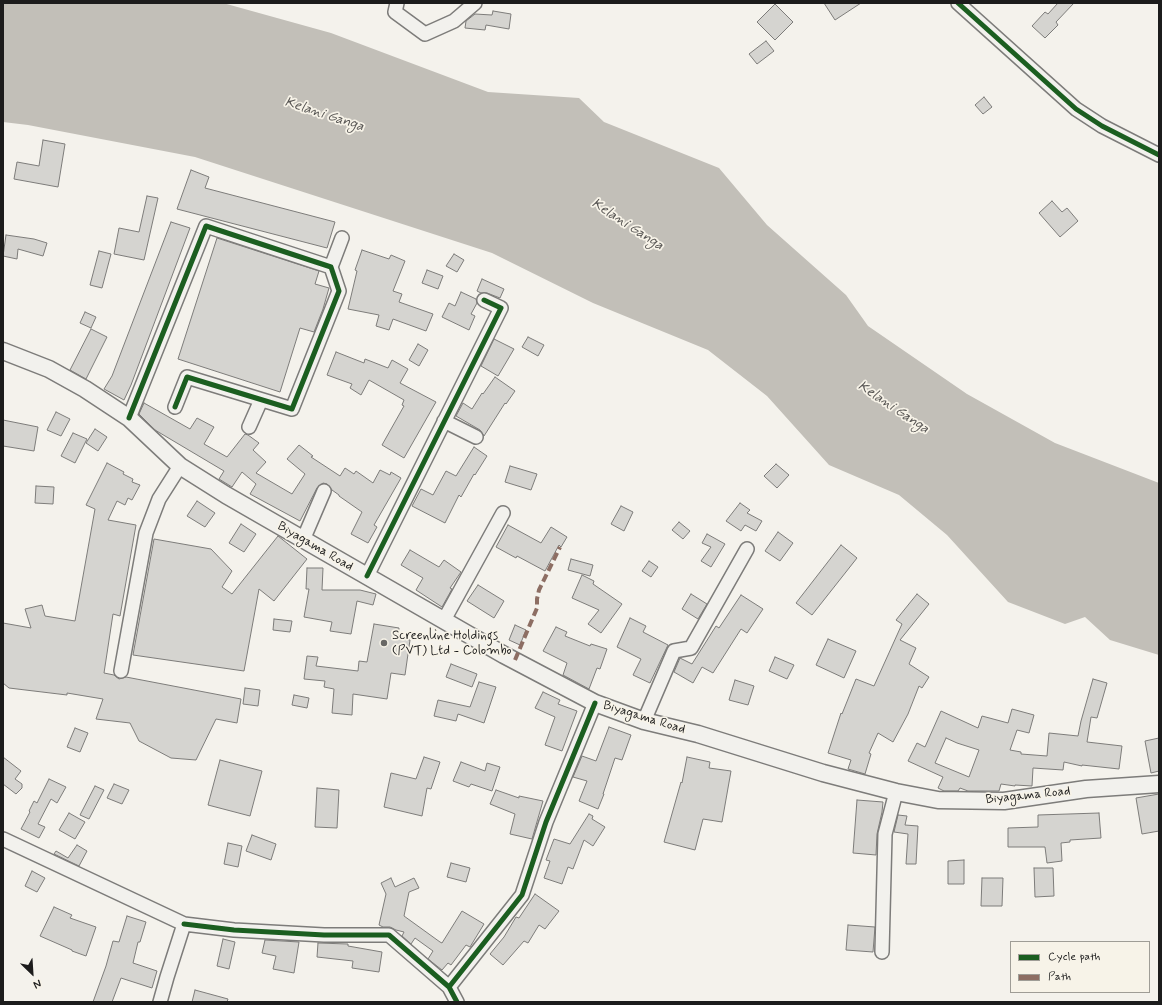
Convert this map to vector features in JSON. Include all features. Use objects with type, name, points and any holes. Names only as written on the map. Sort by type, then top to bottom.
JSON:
[{"type":"main road","name":"Biyagama Road","points":[[3,351],[49,369],[85,389],[129,418],[180,466],[226,495],[504,655],[595,703],[644,721],[698,734],[823,773],[896,792],[938,800],[1004,801],[1086,789],[1159,784]]},
{"type":"street","points":[[397,3],[395,12],[425,34],[454,20],[475,3]]},
{"type":"street","points":[[958,3],[1076,109],[1102,126],[1159,155]]},
{"type":"street","points":[[129,418],[206,226],[331,267]]},
{"type":"street","points":[[175,407],[187,377],[292,409],[339,291],[331,267],[342,238]]},
{"type":"street","points":[[367,576],[501,308],[484,300]]},
{"type":"street","points":[[250,427],[261,400]]},
{"type":"street","points":[[444,421],[476,437]]},
{"type":"street","points":[[120,671],[146,532],[160,499],[180,466]]},
{"type":"street","points":[[303,540],[324,491]]},
{"type":"street","points":[[444,620],[503,513]]},
{"type":"street","points":[[644,721],[674,651],[691,648],[747,549]]},
{"type":"street","points":[[449,987],[522,895],[546,822],[595,703]]},
{"type":"street","points":[[882,952],[885,834],[896,792]]},
{"type":"street","points":[[3,839],[184,924],[234,930],[324,935],[389,935],[449,987],[458,1002]]},
{"type":"street","points":[[160,1002],[184,924]]},
{"type":"water","name":"Kelani Ganga","points":[[3,3],[223,3],[331,33],[488,92],[579,98],[604,122],[719,168],[767,225],[846,295],[868,326],[967,394],[1055,443],[1159,483],[1159,655],[1110,640],[1085,617],[1065,624],[1008,602],[947,535],[899,495],[829,465],[767,396],[708,350],[593,303],[492,253],[195,157],[28,125],[3,122]]},
{"type":"building","points":[[824,3],[861,3],[835,20]]},
{"type":"building","points":[[1058,3],[1074,3],[1056,22],[1058,25],[1045,38],[1032,26],[1045,12],[1048,14]]},
{"type":"building","points":[[775,4],[793,22],[775,40],[757,22]]},
{"type":"building","points":[[493,11],[511,14],[509,29],[486,25],[485,30],[465,28],[466,21],[475,14],[492,15]]},
{"type":"building","points":[[766,41],[774,51],[757,64],[749,54]]},
{"type":"building","points":[[984,97],[992,107],[983,114],[975,105]]},
{"type":"building","points":[[43,140],[65,144],[58,187],[14,179],[17,162],[39,166]]},
{"type":"building","points":[[191,170],[209,177],[205,188],[335,222],[327,248],[177,209]]},
{"type":"building","points":[[147,196],[158,198],[144,260],[114,254],[119,228],[139,232]]},
{"type":"building","points":[[1052,201],[1062,212],[1067,208],[1078,221],[1060,237],[1039,213]]},
{"type":"building","points":[[171,222],[190,228],[124,400],[104,389],[112,376]]},
{"type":"building","points":[[6,235],[34,239],[47,243],[43,256],[18,249],[17,259],[3,256]]},
{"type":"building","points":[[217,238],[319,271],[315,284],[329,288],[314,332],[300,328],[280,392],[178,359]]},
{"type":"building","points":[[362,250],[389,259],[391,255],[405,261],[393,291],[402,294],[399,302],[433,314],[426,331],[393,319],[389,330],[376,326],[379,315],[348,309],[357,271],[355,270]]},
{"type":"building","points":[[99,251],[111,254],[102,288],[90,285]]},
{"type":"building","points":[[454,254],[464,260],[457,272],[446,266]]},
{"type":"building","points":[[427,270],[443,276],[438,289],[422,283]]},
{"type":"building","points":[[482,279],[504,289],[500,298],[477,291]]},
{"type":"building","points":[[461,292],[476,299],[477,303],[471,314],[475,316],[469,330],[442,317],[449,303],[455,306]]},
{"type":"building","points":[[85,312],[96,317],[91,328],[80,323]]},
{"type":"building","points":[[91,329],[107,337],[86,379],[70,370]]},
{"type":"building","points":[[528,337],[544,345],[538,356],[522,347]]},
{"type":"building","points":[[494,339],[514,349],[498,376],[481,366]]},
{"type":"building","points":[[418,344],[428,350],[419,366],[409,360]]},
{"type":"building","points":[[336,352],[364,363],[365,359],[388,368],[392,360],[408,369],[400,383],[436,402],[404,458],[382,445],[404,406],[402,405],[404,400],[369,380],[361,395],[350,388],[352,384],[327,375]]},
{"type":"building","points":[[495,377],[515,391],[506,404],[505,403],[484,436],[480,430],[456,416],[463,403],[472,409],[482,393],[483,394]]},
{"type":"building","points":[[144,403],[190,429],[197,418],[214,427],[204,444],[227,457],[245,434],[248,435],[259,443],[253,450],[266,462],[256,473],[292,494],[305,474],[287,459],[299,445],[313,456],[311,457],[340,476],[345,468],[354,474],[356,471],[373,483],[380,470],[390,475],[391,472],[401,478],[374,525],[377,527],[368,543],[351,534],[362,512],[339,496],[327,484],[323,483],[317,488],[300,521],[250,494],[256,484],[242,472],[232,487],[219,479],[224,471],[155,430],[139,414]]},
{"type":"building","points":[[56,412],[70,419],[61,436],[47,430]]},
{"type":"building","points":[[3,420],[38,427],[34,451],[3,446]]},
{"type":"building","points":[[95,429],[107,437],[98,451],[86,443]]},
{"type":"building","points":[[73,433],[87,439],[75,463],[61,456]]},
{"type":"building","points":[[474,447],[487,456],[475,475],[474,474],[461,497],[459,495],[445,523],[412,506],[421,489],[433,495],[446,471],[456,476]]},
{"type":"building","points":[[107,463],[124,472],[123,474],[133,479],[132,482],[140,485],[132,500],[128,498],[125,505],[117,501],[108,520],[136,525],[120,616],[113,614],[104,673],[114,675],[119,679],[126,677],[241,699],[237,723],[216,719],[196,760],[171,758],[139,741],[130,723],[96,719],[103,699],[67,693],[67,695],[9,688],[3,683],[3,623],[31,628],[25,609],[42,605],[45,616],[75,621],[95,509],[86,505]]},
{"type":"building","points":[[776,464],[789,475],[777,488],[764,476]]},
{"type":"building","points":[[510,466],[537,474],[531,490],[505,482]]},
{"type":"building","points":[[36,486],[54,487],[53,504],[35,503]]},
{"type":"building","points":[[197,501],[215,513],[205,527],[187,516]]},
{"type":"building","points":[[740,503],[750,510],[747,513],[762,521],[756,531],[745,525],[741,531],[726,521]]},
{"type":"building","points":[[621,506],[633,512],[624,531],[611,524]]},
{"type":"building","points":[[679,522],[690,531],[683,539],[672,530]]},
{"type":"building","points":[[241,524],[256,534],[244,552],[229,543]]},
{"type":"building","points":[[508,525],[541,543],[551,527],[567,537],[561,547],[559,545],[545,571],[496,547]]},
{"type":"building","points":[[778,532],[793,543],[780,561],[765,551]]},
{"type":"building","points":[[707,534],[725,544],[711,567],[701,561],[711,547],[702,543]]},
{"type":"building","points":[[278,536],[307,559],[274,601],[259,589],[244,671],[133,655],[154,539],[211,549],[232,571],[222,587],[232,594]]},
{"type":"building","points":[[841,545],[857,558],[812,615],[796,603]]},
{"type":"building","points":[[410,550],[439,567],[444,560],[461,572],[450,588],[452,589],[442,607],[416,590],[423,578],[401,565]]},
{"type":"building","points":[[571,559],[593,565],[590,576],[568,570]]},
{"type":"building","points":[[649,561],[658,567],[651,577],[642,571]]},
{"type":"building","points":[[307,568],[323,568],[322,590],[360,590],[376,594],[373,605],[357,601],[351,634],[330,631],[332,622],[304,617],[309,589],[306,589]]},
{"type":"building","points":[[582,575],[594,581],[593,584],[622,604],[601,633],[588,624],[599,610],[572,598]]},
{"type":"building","points":[[478,585],[504,601],[494,618],[467,601]]},
{"type":"building","points":[[691,594],[707,604],[698,619],[682,609]]},
{"type":"building","points":[[917,594],[929,604],[900,640],[916,648],[909,664],[929,677],[922,688],[919,686],[908,714],[893,742],[878,733],[869,753],[871,754],[865,774],[848,769],[851,760],[828,753],[841,713],[842,714],[856,679],[874,686],[902,624],[896,620]]},
{"type":"building","points":[[741,595],[763,609],[747,633],[741,629],[713,673],[702,667],[693,683],[674,672],[680,658],[692,664],[716,626],[719,628]]},
{"type":"building","points":[[630,618],[646,626],[643,632],[668,645],[650,683],[633,675],[641,659],[617,647]]},
{"type":"building","points":[[274,619],[292,621],[290,632],[273,630]]},
{"type":"building","points":[[374,624],[399,628],[398,638],[410,640],[405,675],[391,673],[387,699],[353,694],[352,715],[332,713],[334,689],[324,687],[325,681],[304,679],[307,656],[318,657],[316,666],[358,671],[359,661],[367,662]]},
{"type":"building","points":[[515,625],[526,630],[520,645],[509,640]]},
{"type":"building","points":[[556,627],[567,632],[565,636],[590,646],[591,644],[607,649],[600,669],[597,668],[589,689],[563,675],[567,663],[543,651]]},
{"type":"building","points":[[828,639],[856,651],[844,678],[816,665]]},
{"type":"building","points":[[775,657],[794,665],[787,679],[769,671]]},
{"type":"building","points":[[451,664],[477,674],[472,687],[446,677]]},
{"type":"building","points":[[1093,679],[1107,683],[1097,718],[1091,717],[1087,742],[1122,746],[1119,769],[1082,766],[1064,762],[1063,770],[1033,768],[1032,786],[1001,784],[999,791],[968,791],[960,788],[958,791],[944,791],[938,788],[943,777],[908,761],[917,743],[925,747],[941,711],[978,728],[982,716],[1008,723],[1012,709],[1034,715],[1029,733],[1017,730],[1010,750],[1021,752],[1021,754],[1047,756],[1049,733],[1078,736]],"holes":[[[946,738],[979,750],[969,777],[935,763]]]},
{"type":"building","points":[[735,680],[754,686],[748,705],[729,700]]},
{"type":"building","points":[[479,682],[496,687],[484,723],[458,714],[456,721],[434,716],[438,700],[470,707]]},
{"type":"building","points":[[245,688],[260,690],[258,706],[243,704]]},
{"type":"building","points":[[543,692],[560,700],[558,704],[577,711],[562,751],[545,745],[555,717],[535,708]]},
{"type":"building","points":[[294,695],[309,698],[307,708],[292,705]]},
{"type":"building","points":[[609,727],[631,735],[622,760],[615,758],[598,809],[579,801],[587,781],[573,777],[582,756],[596,761]]},
{"type":"building","points":[[75,728],[88,733],[80,752],[67,747]]},
{"type":"building","points":[[1159,738],[1159,771],[1151,773],[1145,741]]},
{"type":"building","points":[[3,757],[21,771],[15,779],[22,784],[22,788],[16,794],[3,784]]},
{"type":"building","points":[[424,757],[440,762],[431,789],[427,788],[422,816],[384,807],[391,773],[416,779]]},
{"type":"building","points":[[687,757],[710,762],[709,768],[731,771],[722,822],[703,819],[695,850],[664,842],[681,782],[682,783]]},
{"type":"building","points":[[220,760],[262,771],[250,816],[208,805]]},
{"type":"building","points":[[461,762],[485,771],[487,763],[500,767],[492,791],[471,784],[469,787],[453,781]]},
{"type":"building","points":[[49,779],[66,787],[57,803],[51,799],[38,824],[45,827],[39,838],[21,829],[34,801],[37,803]]},
{"type":"building","points":[[114,784],[129,790],[122,804],[107,798]]},
{"type":"building","points":[[95,786],[104,790],[89,819],[80,815]]},
{"type":"building","points":[[317,788],[339,790],[337,828],[315,827]]},
{"type":"building","points":[[496,790],[519,798],[519,796],[543,801],[532,839],[510,834],[515,814],[490,804]]},
{"type":"building","points":[[1159,794],[1159,831],[1142,834],[1136,798]]},
{"type":"building","points":[[857,800],[883,802],[877,834],[876,855],[853,853]]},
{"type":"building","points":[[69,813],[85,822],[75,839],[59,830]]},
{"type":"building","points":[[1099,813],[1101,838],[1070,840],[1070,842],[1061,843],[1062,861],[1047,863],[1045,847],[1008,847],[1008,828],[1038,827],[1038,815]]},
{"type":"building","points":[[589,814],[593,816],[592,819],[605,827],[593,846],[584,840],[573,869],[568,867],[562,884],[544,878],[550,861],[546,860],[554,839],[570,844]]},
{"type":"building","points":[[898,815],[907,816],[905,825],[918,826],[916,864],[906,864],[908,834],[894,832]]},
{"type":"building","points":[[252,835],[276,844],[271,860],[246,851]]},
{"type":"building","points":[[228,843],[242,846],[238,867],[224,864]]},
{"type":"building","points":[[77,845],[87,851],[79,866],[54,854],[56,851],[68,858]]},
{"type":"building","points":[[964,860],[964,884],[948,884],[948,861]]},
{"type":"building","points":[[451,863],[470,868],[466,882],[447,877]]},
{"type":"building","points":[[1034,868],[1053,868],[1054,896],[1035,897]]},
{"type":"building","points":[[32,871],[45,878],[37,892],[25,886]]},
{"type":"building","points":[[391,878],[395,887],[414,878],[419,888],[409,892],[404,916],[442,943],[462,911],[484,924],[470,947],[466,945],[451,965],[448,963],[442,970],[428,959],[433,951],[415,938],[411,944],[402,936],[404,932],[379,925],[386,894],[381,883]]},
{"type":"building","points":[[982,878],[1003,878],[1002,906],[981,906]]},
{"type":"building","points":[[535,894],[559,911],[545,929],[539,925],[528,943],[524,941],[503,965],[490,954],[504,937],[516,917],[519,918]]},
{"type":"building","points":[[54,907],[72,915],[70,918],[96,927],[86,956],[40,936]]},
{"type":"building","points":[[127,916],[146,922],[140,942],[138,942],[133,963],[157,971],[152,988],[121,978],[112,1002],[93,1002],[113,941],[119,942]]},
{"type":"building","points":[[848,925],[875,927],[873,952],[846,950]]},
{"type":"building","points":[[223,939],[235,942],[229,969],[217,966]]},
{"type":"building","points":[[265,940],[299,942],[294,973],[273,969],[276,956],[262,953]]},
{"type":"building","points":[[318,943],[348,944],[348,946],[382,952],[379,972],[352,968],[353,961],[317,957]]},
{"type":"building","points":[[195,990],[228,999],[227,1002],[192,1002]]},
{"type":"marked path","points":[[515,660],[537,608],[539,590],[560,547]]},
{"type":"cycle path","points":[[958,3],[1076,109],[1102,126],[1159,155]]},
{"type":"cycle path","points":[[129,418],[206,226],[331,267],[339,291],[292,409],[187,377],[175,407]]},
{"type":"cycle path","points":[[367,576],[501,308],[484,300]]},
{"type":"cycle path","points":[[457,1002],[449,987],[522,895],[546,822],[595,703]]},
{"type":"cycle path","points":[[184,924],[234,930],[324,935],[389,935],[449,987]]},
{"type":"place","name":"Screenline Holdings (PVT) Ltd - Colombo","points":[[384,643]]}]
